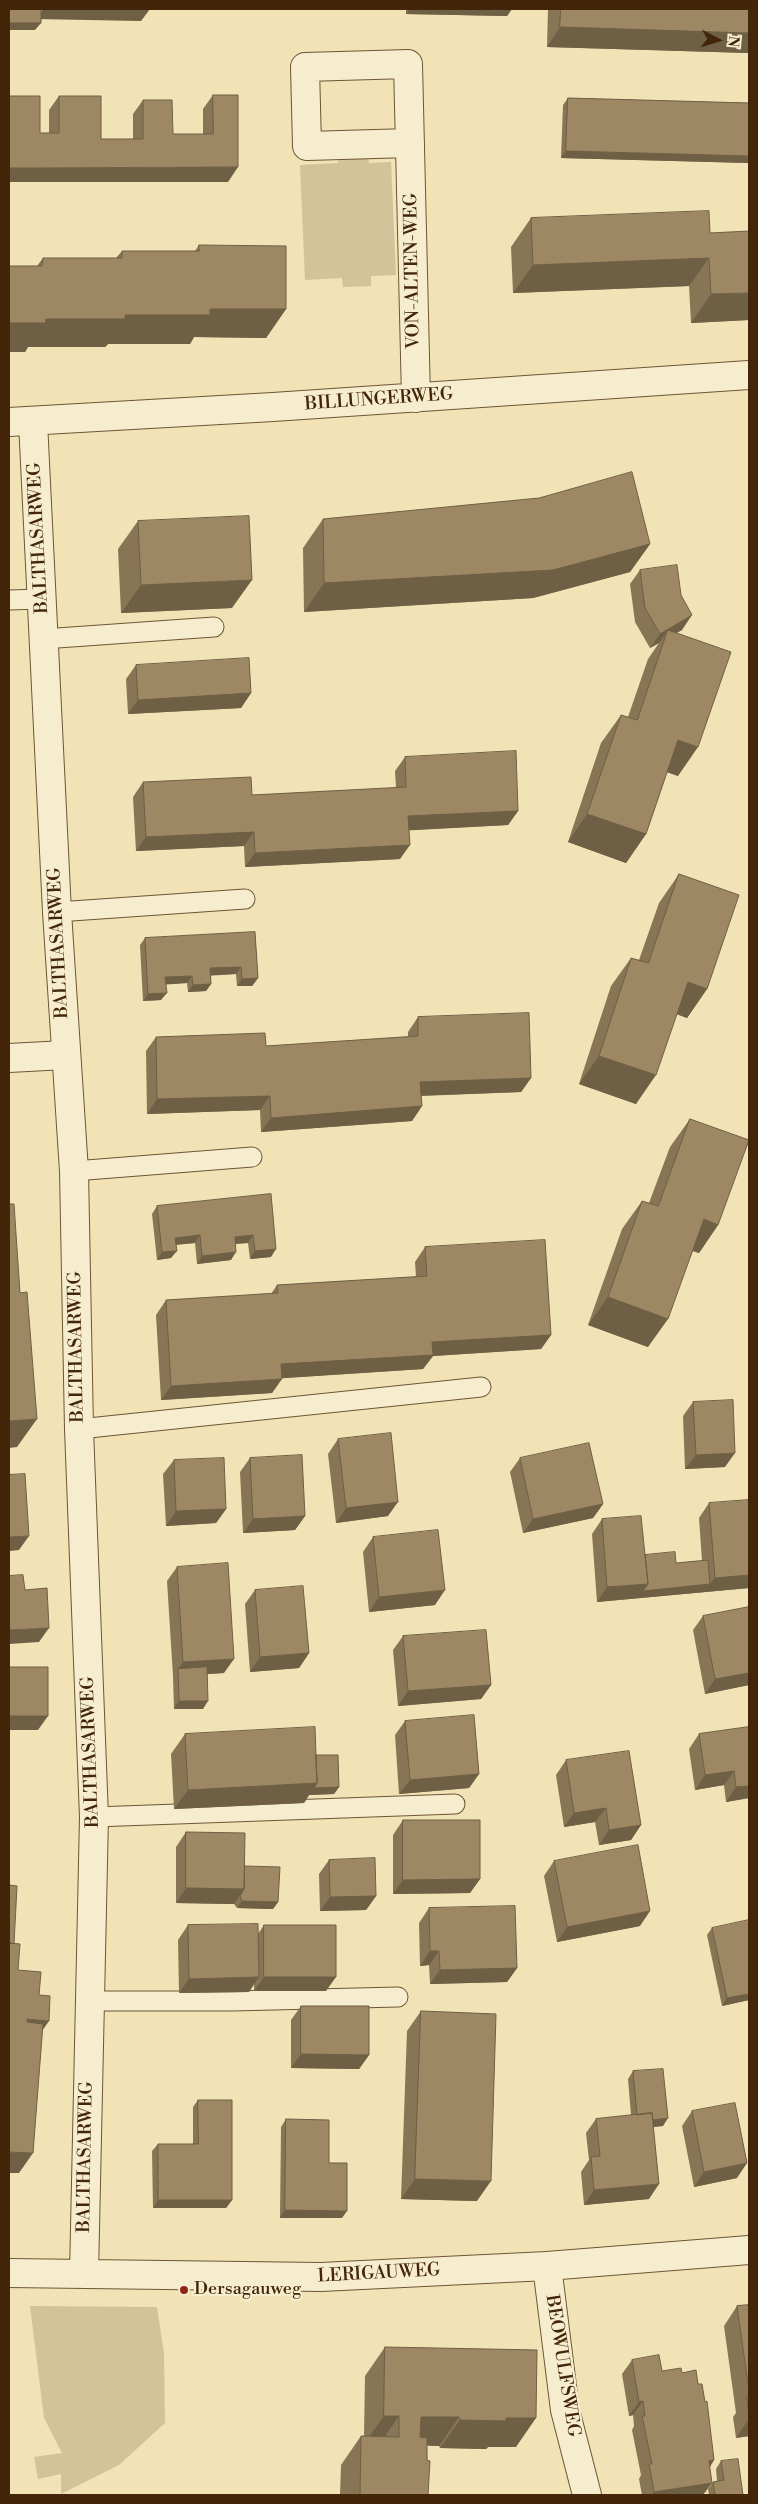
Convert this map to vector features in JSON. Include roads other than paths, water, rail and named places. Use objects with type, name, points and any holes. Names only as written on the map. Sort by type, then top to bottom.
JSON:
[{"type":"street","name":"VON-ALTEN-WEG","points":[[410,144],[307,146],[305,67],[408,64],[410,144],[416,398]]},
{"type":"street","name":"BILLUNGERWEG","points":[[21,422],[416,398],[749,374]]},
{"type":"street","name":"BALTHASARWEG","points":[[21,422],[42,599],[56,912],[74,1170],[79,1429],[94,1817],[84,2274]]},
{"type":"street","points":[[9,1058],[65,1055]]},
{"type":"street","name":"LERIGAUWEG","points":[[9,2273],[321,2277],[547,2266],[749,2250]]},
{"type":"street","name":"BEOWULFSWEG","points":[[547,2266],[565,2410],[586,2495]]},
{"type":"lane","points":[[9,600],[42,599]]},
{"type":"lane","points":[[43,639],[214,627]]},
{"type":"lane","points":[[56,912],[245,899]]},
{"type":"lane","points":[[74,1170],[252,1157]]},
{"type":"lane","points":[[79,1429],[481,1387]]},
{"type":"lane","points":[[94,1817],[454,1804]]},
{"type":"lane","points":[[90,2001],[232,2001],[398,1997]]},
{"type":"place","name":"Dersagauweg","points":[[184,2290]]}]
